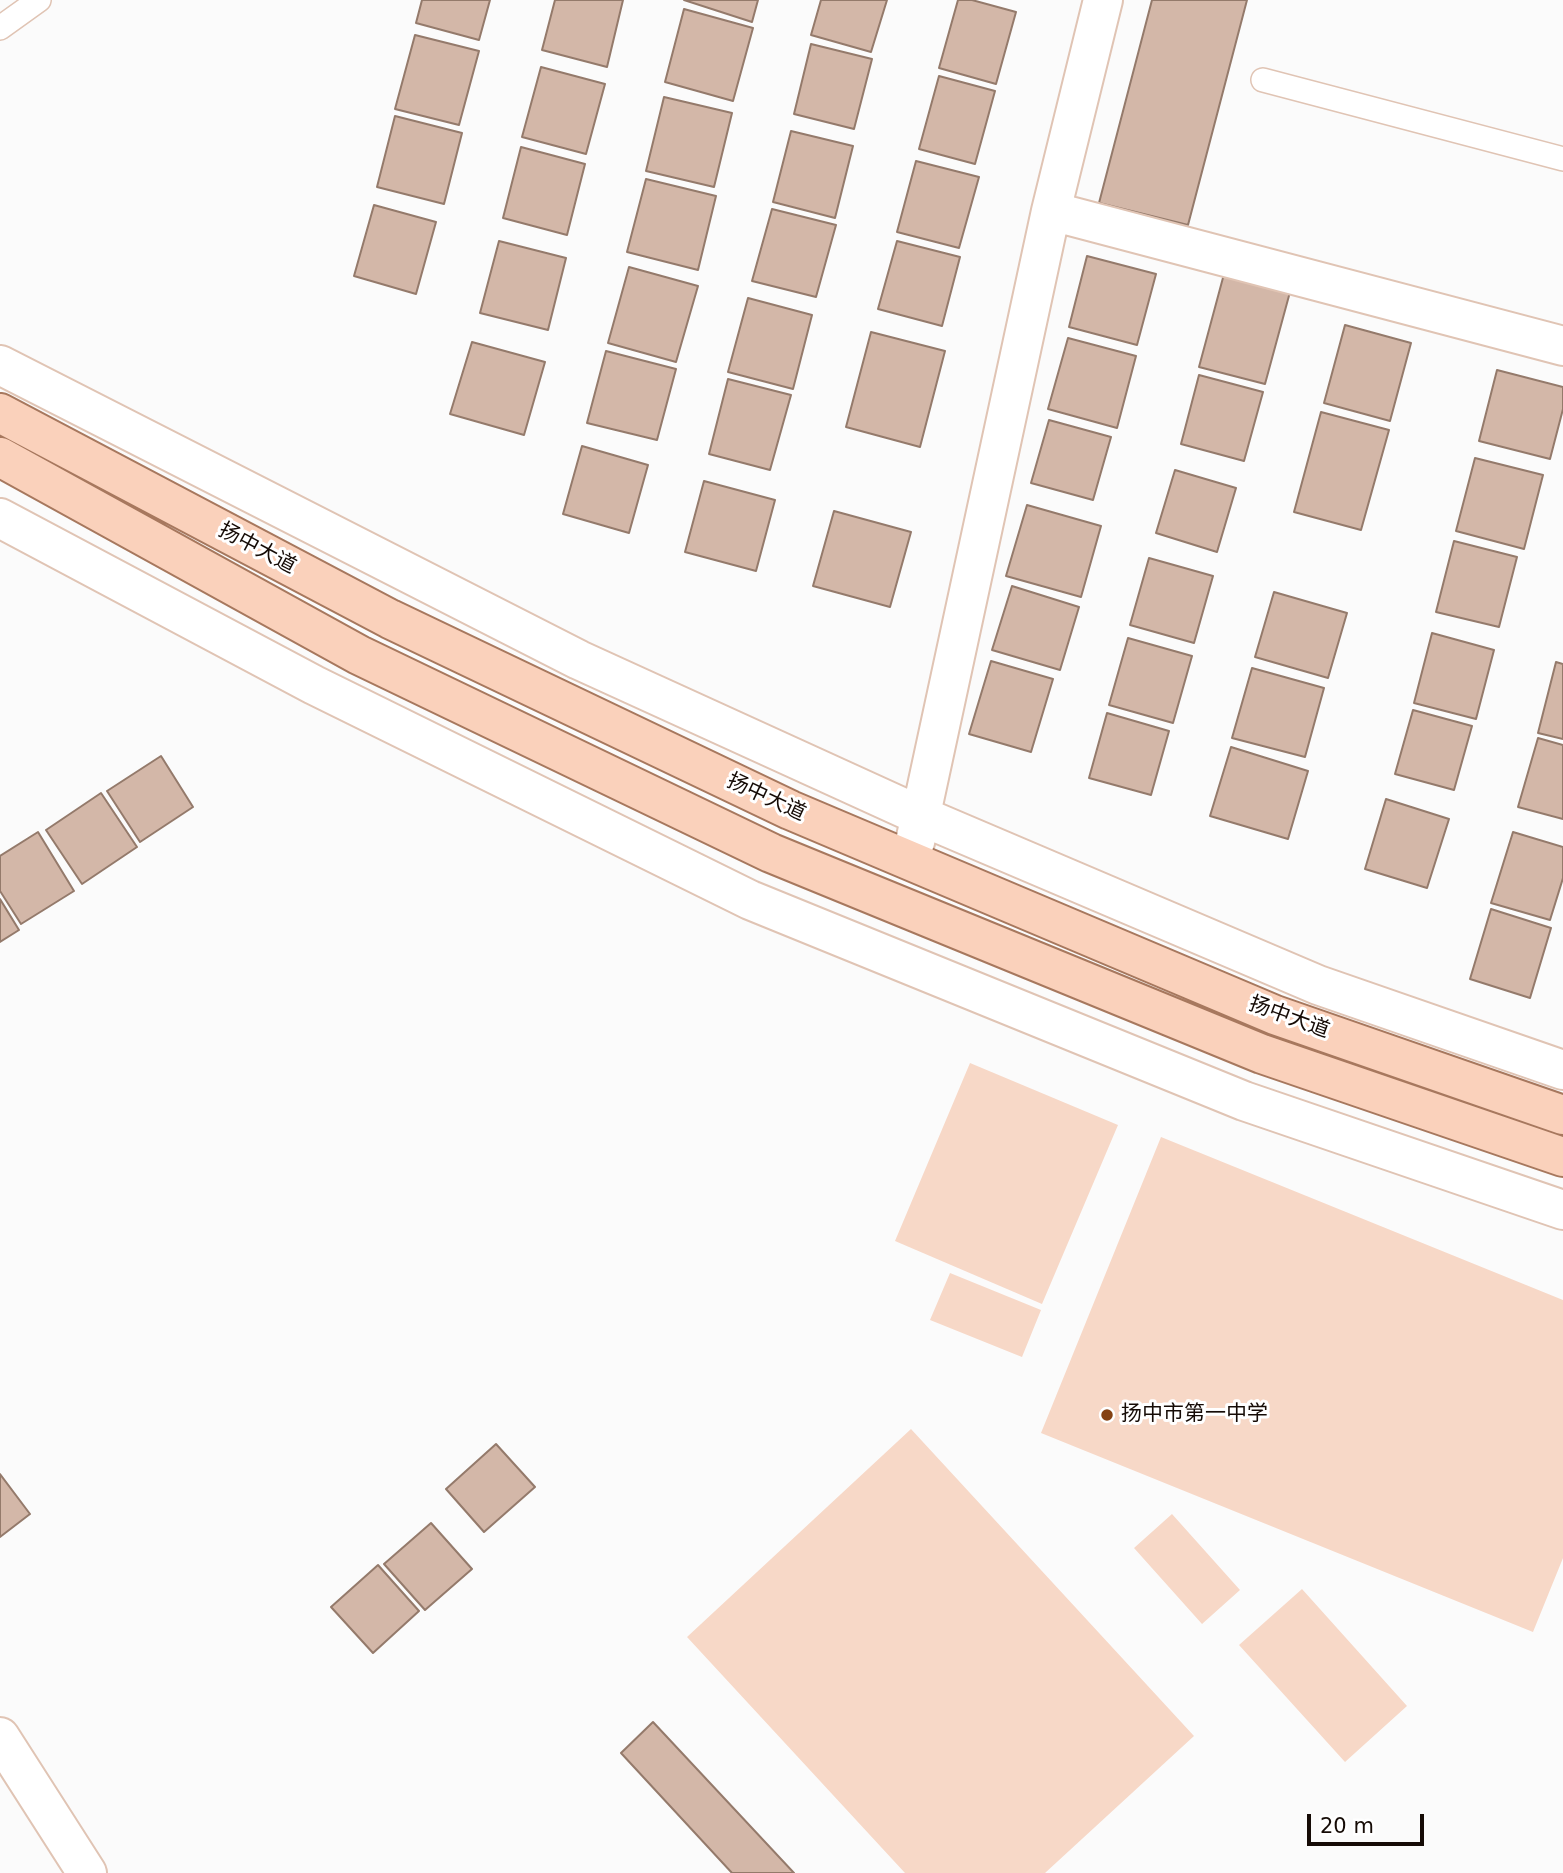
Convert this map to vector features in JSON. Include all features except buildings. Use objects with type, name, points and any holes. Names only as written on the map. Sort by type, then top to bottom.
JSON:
[{"type":"main road","name":"扬中大道","points":[[0,412],[390,619],[790,810],[1275,1015],[1563,1115]]},
{"type":"main road","name":"扬中大道","points":[[0,457],[359,655],[771,853],[1262,1054],[1563,1157]]},
{"type":"street","points":[[911,862],[1051,211],[1103,0]]},
{"type":"street","points":[[1051,211],[1563,346]]},
{"type":"street","points":[[0,365],[579,660],[921,816],[1318,985],[1563,1070]]},
{"type":"street","points":[[0,518],[314,685],[750,900],[1244,1101],[1563,1210]]},
{"type":"street","points":[[0,1737],[87,1873]]},
{"type":"lane","points":[[0,28],[39,0]]},
{"type":"lane","points":[[1262,80],[1563,159]]},
{"type":"shaded area","points":[[970,1063],[1118,1125],[1042,1304],[895,1241]]},
{"type":"shaded area","points":[[1161,1137],[1563,1300],[1563,1558],[1533,1632],[1041,1433]]},
{"type":"shaded area","points":[[950,1273],[1041,1310],[1022,1357],[930,1320]]},
{"type":"shaded area","points":[[911,1429],[1194,1736],[1045,1873],[905,1873],[687,1637]]},
{"type":"shaded area","points":[[1172,1514],[1240,1590],[1202,1624],[1134,1548]]},
{"type":"shaded area","points":[[1302,1589],[1407,1706],[1345,1762],[1239,1645]]},
{"type":"place","name":"扬中市第一中学","points":[[1107,1415]]}]
